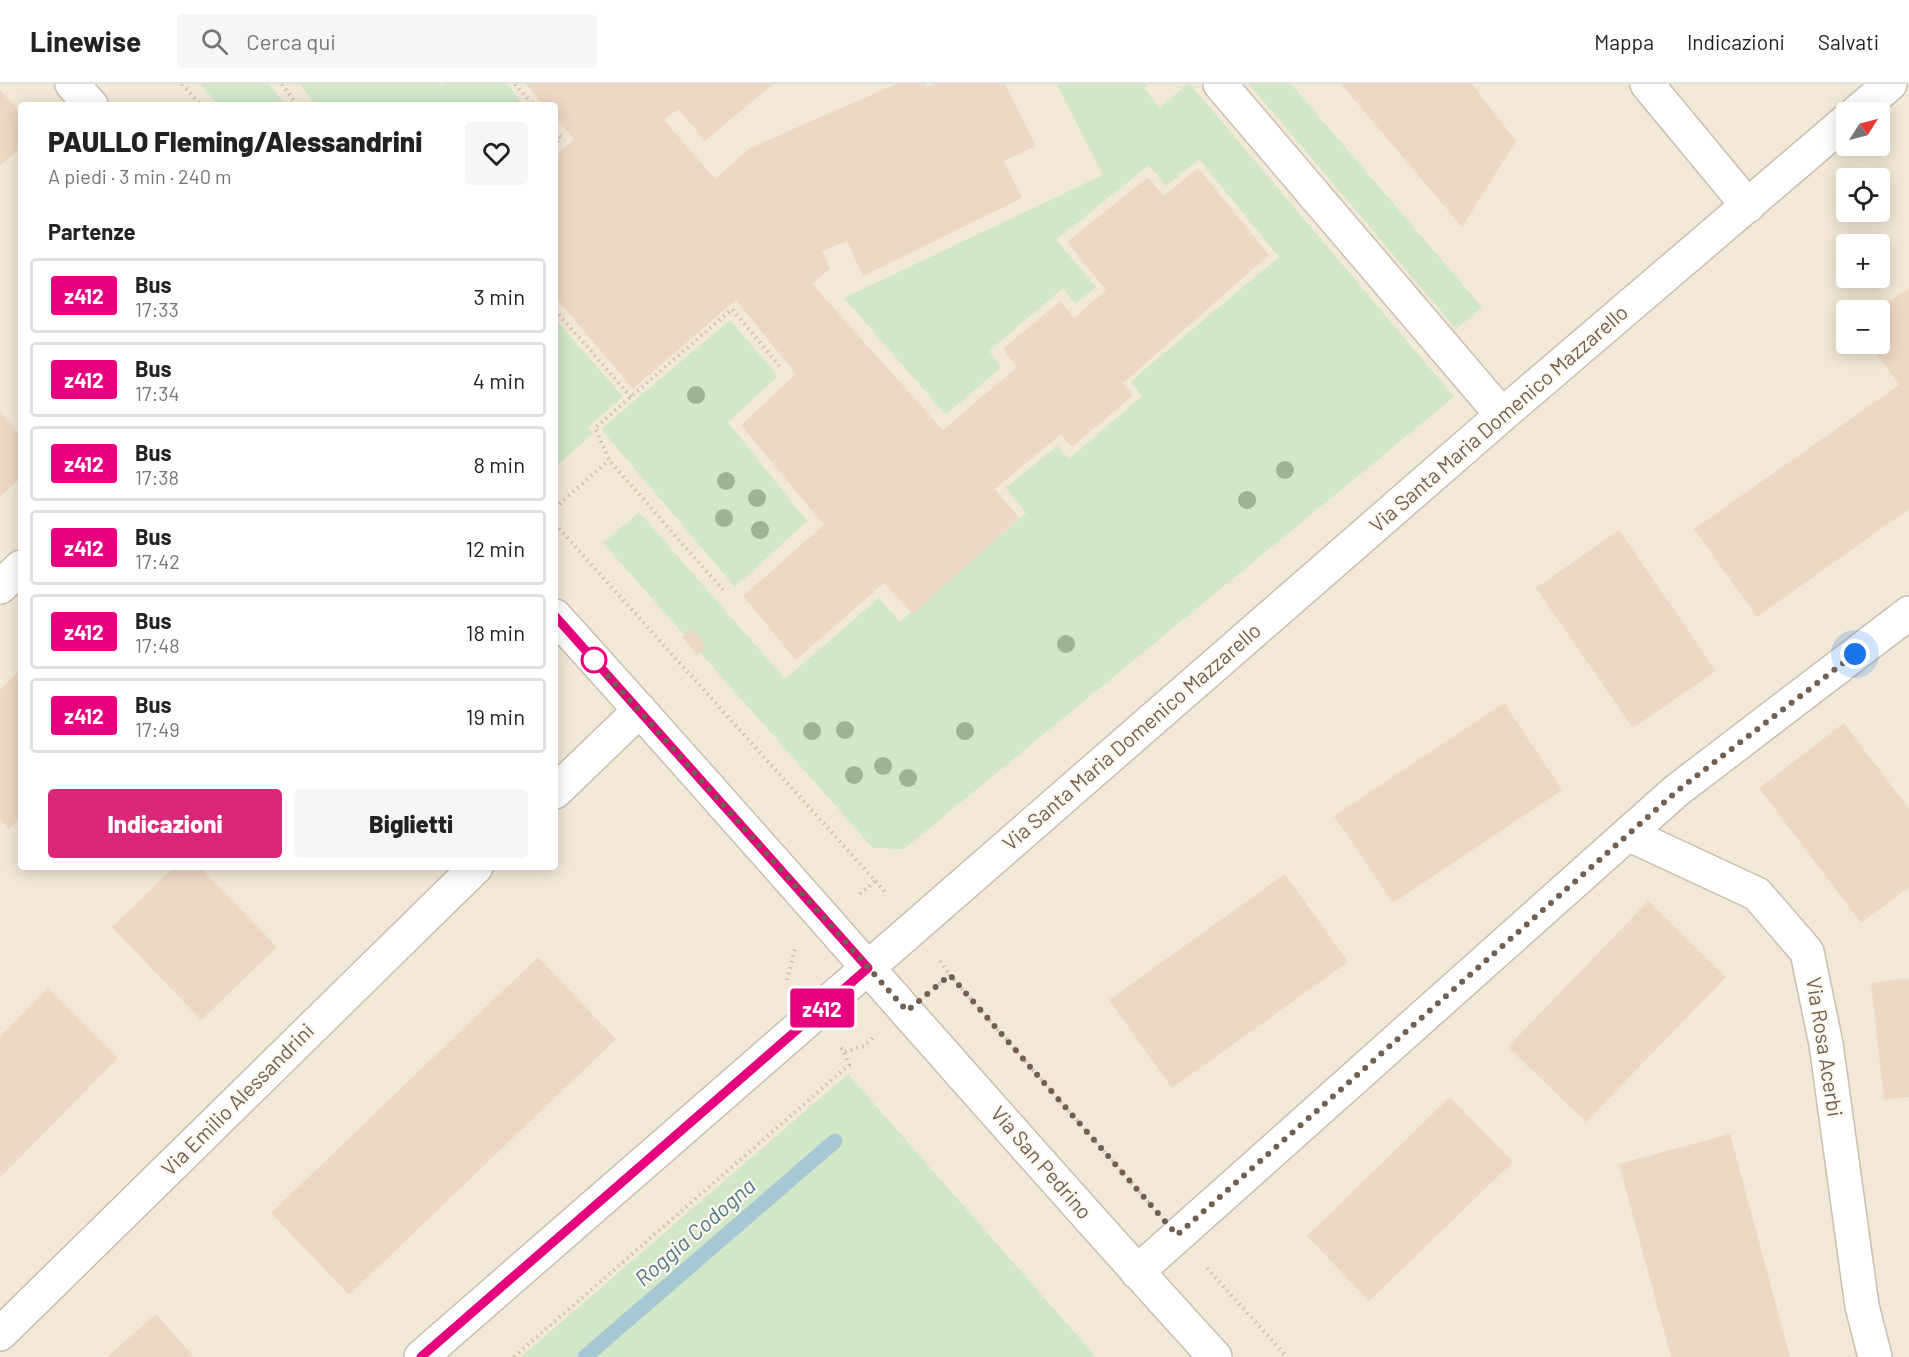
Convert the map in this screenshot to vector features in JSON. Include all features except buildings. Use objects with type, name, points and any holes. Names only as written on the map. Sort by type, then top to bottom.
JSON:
[{"type":"street","points":[[72,84],[88,102]]},
{"type":"street","points":[[1220,84],[1502,416]]},
{"type":"street","points":[[1647,84],[1748,206]]},
{"type":"street","points":[[1869,102],[1890,84]]},
{"type":"street","name":"Via Santa Maria Domenico Mazzarello","points":[[421,1357],[1502,416],[1836,130]]},
{"type":"street","points":[[0,586],[18,570]]},
{"type":"street","points":[[1137,1272],[1677,791],[1909,613]]},
{"type":"street","name":"Via San Pedrino","points":[[558,619],[1215,1357]]},
{"type":"street","points":[[558,789],[640,710]]},
{"type":"street","name":"Via Rosa Acerbi","points":[[1628,834],[1757,894],[1807,952],[1826,1044],[1862,1306],[1875,1357]]},
{"type":"street","name":"Via Emilio Alessandrini","points":[[0,1334],[473,870]]},
{"type":"path","points":[[182,84],[198,102]]},
{"type":"path","points":[[282,84],[295,102]]},
{"type":"path","points":[[515,84],[530,102]]},
{"type":"path","points":[[723,590],[609,460],[595,428],[732,309],[781,368]]},
{"type":"path","points":[[558,313],[631,397]]},
{"type":"path","points":[[558,505],[609,460]]},
{"type":"path","points":[[558,527],[916,925],[950,975],[1287,1357]]},
{"type":"path","points":[[907,1011],[950,975]]},
{"type":"path","points":[[514,1357],[849,1065],[844,1052]]},
{"type":"shaded area","points":[[0,84],[1909,84],[1909,1357],[0,1357]]},
{"type":"green space","points":[[200,84],[269,84],[283,102],[215,102]]},
{"type":"green space","points":[[300,84],[440,84],[442,87],[446,84],[507,84],[522,102],[314,102]]},
{"type":"green space","points":[[1057,84],[1148,84],[1144,88],[1160,108],[1187,84],[1190,84],[1454,397],[904,849],[873,848],[603,543],[639,512],[785,679],[879,598],[900,622],[1026,513],[1006,488],[1057,446],[1069,459],[1142,396],[1131,381],[1279,257],[1199,159],[1166,186],[1149,165],[1056,240],[1096,287],[1075,304],[1063,288],[989,351],[1001,367],[946,415],[844,298],[1103,175]]},
{"type":"green space","points":[[1249,84],[1291,84],[1482,307],[1456,329]]},
{"type":"green space","points":[[730,320],[778,376],[728,422],[807,521],[735,587],[601,429]]},
{"type":"green space","points":[[558,322],[623,397],[588,427],[593,434],[558,464]]},
{"type":"green space","points":[[848,1074],[1096,1357],[521,1357]]},
{"type":"waterway","name":"Roggia Codogna","points":[[585,1357],[835,1141]]},
{"type":"bus line","name":"z412","points":[[421,1357],[868,968],[558,619]]},
{"type":"route","points":[[594,660],[907,1011],[950,975],[1177,1235],[1677,791],[1855,654]]}]
